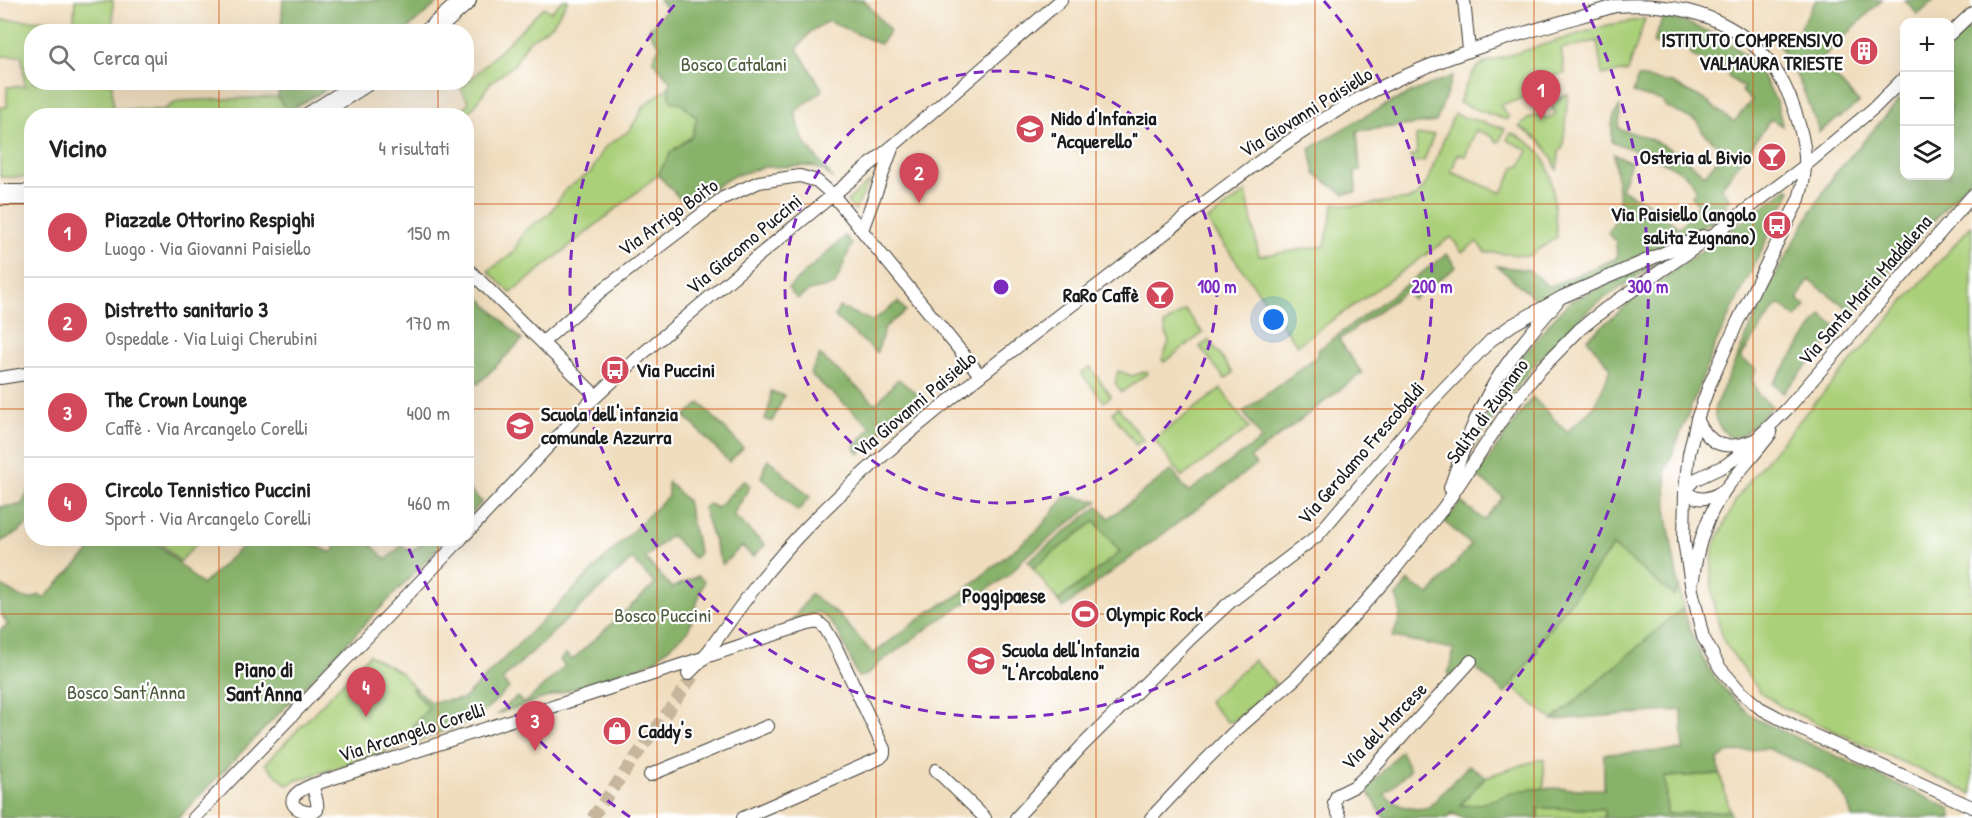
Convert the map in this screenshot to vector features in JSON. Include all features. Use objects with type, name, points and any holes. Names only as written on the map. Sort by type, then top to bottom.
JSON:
[{"type":"main road","points":[[439,24],[466,0]]},
{"type":"main road","points":[[325,108],[353,90]]},
{"type":"main road","points":[[0,195],[24,195]]},
{"type":"street","name":"Via Giacomo Puccini","points":[[474,526],[596,396],[726,283],[894,145],[1060,0]]},
{"type":"street","points":[[1464,0],[1469,50]]},
{"type":"street","name":"Via Giovanni Paisiello","points":[[692,673],[779,557],[808,526],[906,435],[980,375],[1277,150],[1345,106],[1405,75],[1469,50],[1636,2],[1659,1],[1698,9],[1714,15],[1743,32],[1769,59],[1788,92],[1806,152],[1804,182],[1799,199],[1738,321],[1697,419],[1689,454],[1685,490]]},
{"type":"street","points":[[1954,30],[1972,13]]},
{"type":"street","name":"Salita di Zugnano","points":[[1151,818],[1198,768],[1296,678],[1395,569],[1444,507],[1509,409],[1537,373],[1580,329],[1806,165],[1874,108],[1900,83]]},
{"type":"street","points":[[862,230],[894,145]]},
{"type":"street","name":"Via Arrigo Boito","points":[[543,342],[600,291],[723,198],[759,182],[800,176],[817,181],[833,195],[980,375]]},
{"type":"street","name":"Via Santa Maria Maddalena","points":[[1972,196],[1787,409],[1743,452],[1726,465],[1694,480],[1685,490],[1684,541],[1692,590],[1704,637],[1720,668],[1740,691],[1760,708],[1798,728],[1972,807]]},
{"type":"street","name":"Via Gerolamo Frescobaldi","points":[[1016,818],[1083,746],[1192,637],[1229,603],[1317,536],[1402,434],[1491,340],[1512,325],[1562,297],[1718,230]]},
{"type":"street","points":[[474,275],[596,396]]},
{"type":"street","name":"Via Gerolamo Frescobaldi","points":[[1444,507],[1464,448],[1494,384],[1514,353],[1562,297]]},
{"type":"street","points":[[0,378],[24,374]]},
{"type":"street","name":"Via Santa Maria Maddalena","points":[[1692,590],[1697,553],[1703,532],[1726,489],[1761,447],[1787,409]]},
{"type":"street","name":"Via Santa Maria Maddalena","points":[[1697,419],[1703,432],[1713,441],[1724,446],[1739,446],[1758,438]]},
{"type":"street","points":[[1685,490],[1694,497],[1705,499],[1726,489]]},
{"type":"street","points":[[194,818],[370,637],[455,546]]},
{"type":"street","name":"Via Arcangelo Corelli","points":[[312,786],[470,732],[818,622],[825,628],[834,643],[884,749],[884,754],[880,758],[743,818]]},
{"type":"street","name":"Via del Marcese","points":[[1340,818],[1334,802],[1337,795],[1355,786],[1369,773],[1471,662]]},
{"type":"street","points":[[650,775],[768,726]]},
{"type":"street","points":[[936,770],[985,818]]},
{"type":"green space","points":[[75,0],[113,0],[113,24],[24,24],[24,76],[22,56],[0,56],[0,20],[74,21]]},
{"type":"green space","points":[[283,0],[441,0],[413,24],[281,24]]},
{"type":"green space","points":[[563,0],[568,0],[553,24],[528,42],[514,65],[490,83],[474,107],[463,108],[469,103],[462,90],[474,90],[474,76],[544,7],[551,12]]},
{"type":"green space","name":"Bosco Catalani","points":[[659,0],[864,0],[890,31],[880,44],[828,21],[811,31],[797,49],[823,90],[795,112],[803,140],[833,179],[824,171],[811,166],[764,167],[733,176],[686,205],[658,175],[671,152],[692,136],[697,118],[682,104],[671,101],[670,81],[652,60],[660,46],[648,30],[667,9]]},
{"type":"green space","points":[[1816,0],[1882,0],[1820,60],[1859,103],[1819,132],[1800,84],[1775,39],[1792,43]]},
{"type":"green space","points":[[1905,0],[1934,0],[1918,15]]},
{"type":"green space","points":[[1663,17],[1698,27],[1728,42],[1741,52],[1764,78],[1778,106],[1782,126],[1771,119],[1721,188],[1730,199],[1724,204],[1730,211],[1721,218],[1544,299],[1535,299],[1497,266],[1529,270],[1549,287],[1617,258],[1616,241],[1608,233],[1620,212],[1614,154],[1631,162],[1621,189],[1649,204],[1679,228],[1698,205],[1692,197],[1696,189],[1682,173],[1646,154],[1612,142],[1613,119],[1620,107],[1619,129],[1665,146],[1705,175],[1724,151],[1702,131],[1698,122],[1666,107],[1662,101],[1633,93],[1638,77],[1672,83],[1703,99],[1734,122],[1752,100],[1741,91],[1744,87],[1729,78],[1727,70],[1692,56],[1688,48],[1653,43]]},
{"type":"green space","points":[[1645,19],[1628,71],[1602,75],[1597,41],[1561,49],[1565,74],[1546,77],[1544,82],[1550,91],[1500,105],[1509,118],[1506,120],[1459,103],[1471,75],[1484,63],[1608,25]]},
{"type":"green space","points":[[1966,29],[1972,32],[1972,177],[1783,393],[1773,384],[1821,315],[1836,326],[1849,309],[1809,280],[1797,299],[1806,306],[1796,318],[1781,305],[1776,306],[1740,358],[1756,369],[1752,379],[1759,396],[1772,406],[1742,436],[1730,437],[1718,423],[1715,406],[1768,289],[1834,175],[1900,100],[1900,180],[1954,180],[1954,42]]},
{"type":"green space","points":[[1453,76],[1436,122],[1357,131],[1360,171],[1355,172],[1356,192],[1344,194],[1315,174],[1310,149],[1379,108]]},
{"type":"green space","points":[[24,86],[24,90],[112,90],[113,108],[24,108],[24,177],[0,177],[0,107],[7,107],[7,87]]},
{"type":"green space","points":[[670,86],[669,92],[697,118],[692,136],[671,152],[658,175],[511,293],[488,271],[512,254],[525,230],[550,213],[566,189],[591,172],[605,147],[630,130],[644,106]]},
{"type":"green space","points":[[278,90],[325,90],[294,108],[285,108],[278,97]]},
{"type":"green space","points":[[1568,94],[1563,148],[1559,152],[1557,171],[1543,144],[1519,127],[1529,118],[1542,114],[1546,119],[1556,114],[1551,106],[1553,101]]},
{"type":"green space","points":[[278,97],[285,108],[166,108],[178,101]]},
{"type":"green space","points":[[1454,114],[1505,129],[1499,142],[1476,130],[1465,156],[1458,154],[1451,172],[1502,193],[1515,166],[1520,167],[1528,150],[1507,140],[1511,133],[1538,150],[1548,167],[1550,176],[1557,237],[1529,256],[1485,252],[1477,242],[1462,252],[1451,237],[1297,345],[1207,221],[1246,192],[1259,256],[1325,246],[1334,203],[1352,206],[1410,199],[1417,196],[1426,184]]},
{"type":"green space","points":[[1434,134],[1424,161],[1412,162],[1411,156],[1417,155],[1416,136]]},
{"type":"green space","points":[[870,181],[855,211],[847,201]]},
{"type":"green space","points":[[1787,189],[1791,190],[1716,343],[1666,470],[1667,517],[1679,588],[1674,596],[1613,546],[1535,648],[1538,650],[1505,694],[1472,665],[1450,679],[1448,675],[1454,649],[1392,637],[1400,613],[1396,597],[1408,581],[1429,595],[1471,545],[1445,522],[1461,502],[1484,520],[1503,497],[1477,476],[1532,397],[1567,432],[1595,406],[1611,368],[1587,339],[1628,304]]},
{"type":"green space","points":[[1972,225],[1972,794],[1782,707],[1760,692],[1724,642],[1715,611],[1711,579],[1713,548],[1736,500],[1753,476]]},
{"type":"green space","points":[[845,236],[852,244],[835,285],[809,291],[797,299],[788,288]]},
{"type":"green space","points":[[1447,254],[1456,267],[1413,299],[1406,291],[1339,340],[1362,373],[1250,458],[1256,465],[1063,608],[1058,601],[1120,552],[1095,521],[1033,568],[1028,561],[1099,506],[1109,518],[1172,470],[1188,492],[1262,439],[1243,412],[1316,357],[1318,350]]},
{"type":"green space","points":[[1665,259],[1607,296],[1571,326],[1523,378],[1468,455],[1507,375],[1570,301]]},
{"type":"green space","points":[[474,292],[522,340],[478,384],[474,382]]},
{"type":"green space","points":[[898,302],[906,311],[885,327],[877,353],[835,317],[839,307],[872,321]]},
{"type":"green space","points":[[1185,310],[1203,333],[1164,362],[1162,360],[1169,342],[1164,325]]},
{"type":"green space","points":[[1209,340],[1233,373],[1225,379],[1200,347]]},
{"type":"green space","points":[[820,355],[876,404],[898,379],[921,397],[859,454],[854,447],[871,427],[810,374]]},
{"type":"green space","points":[[1090,367],[1111,396],[1104,402],[1081,373]]},
{"type":"green space","points":[[1118,371],[1133,376],[1146,371],[1148,373],[1122,392],[1115,383]]},
{"type":"green space","points":[[1221,389],[1249,428],[1182,477],[1154,439]]},
{"type":"green space","points":[[771,391],[784,396],[772,422],[765,419]]},
{"type":"green space","points":[[700,403],[743,448],[729,462],[685,416]]},
{"type":"green space","points":[[1118,407],[1143,440],[1136,445],[1112,413]]},
{"type":"green space","points":[[768,459],[810,497],[798,511],[761,477]]},
{"type":"green space","points":[[744,480],[750,486],[733,515],[765,545],[753,557],[742,546],[722,565],[703,508],[709,504],[717,508]]},
{"type":"green space","name":"Bosco Puccini","points":[[668,482],[687,501],[699,553],[694,558],[671,535],[645,558],[672,588],[698,576],[704,581],[688,631],[652,662],[497,714],[517,697],[524,704],[565,666],[560,660],[566,654],[572,660],[655,584],[632,559],[502,680],[509,688],[476,719],[418,741],[413,725],[429,708],[412,689],[414,687],[430,702],[463,699],[668,496]]},
{"type":"green space","points":[[474,495],[482,502],[474,511]]},
{"type":"green space","points":[[1066,496],[1098,501],[1023,559],[1011,573],[945,616],[878,664],[867,675],[858,677],[842,640],[832,623],[825,617],[817,612],[790,623],[811,594],[840,616],[873,654],[930,611],[956,597],[1038,530]]},
{"type":"green space","points":[[24,500],[24,527],[0,542],[0,507],[21,505]]},
{"type":"green space","points":[[1095,521],[1120,552],[1058,601],[1033,568]]},
{"type":"green space","name":"Bosco Sant'Anna","points":[[95,546],[160,546],[202,585],[243,546],[316,546],[332,553],[336,546],[373,546],[386,560],[401,546],[411,552],[418,546],[440,546],[178,818],[0,818],[0,630],[8,625],[0,612],[0,585],[20,597],[31,599],[39,595],[44,598]]},
{"type":"green space","points":[[164,546],[194,546],[180,562]]},
{"type":"green space","points":[[1613,546],[1674,596],[1679,588],[1683,608],[1553,720],[1511,686],[1537,651],[1535,648]]},
{"type":"green space","points":[[1683,608],[1702,657],[1710,670],[1729,694],[1756,719],[1951,809],[1952,818],[1852,818],[1846,798],[1820,772],[1767,748],[1727,753],[1718,760],[1720,774],[1665,777],[1667,814],[1730,811],[1731,818],[1604,818],[1604,809],[1538,808],[1538,818],[1462,818],[1452,813],[1448,818],[1384,818],[1367,789],[1401,751],[1410,770],[1384,795],[1400,805],[1417,809],[1429,807],[1469,765],[1485,777],[1460,805],[1476,804],[1523,790],[1604,789],[1604,754],[1683,750],[1682,710],[1553,720]]},
{"type":"green space","points":[[369,655],[400,672],[414,687],[412,690],[430,708],[413,725],[418,741],[292,782],[288,786],[265,764]]},
{"type":"green space","points":[[1254,660],[1276,684],[1234,721],[1227,722],[1208,701]]},
{"type":"green space","points":[[1544,758],[1544,790],[1527,790],[1475,806],[1460,805],[1485,777]]},
{"type":"green space","points":[[1720,774],[1730,811],[1667,814],[1665,777]]},
{"type":"green space","points":[[1538,808],[1604,809],[1604,818],[1538,818]]},
{"type":"tunnel","points":[[592,818],[696,672]]},
{"type":"place","name":"ISTITUTO COMPRENSIVO VALMAURA TRIESTE","points":[[1864,51]]},
{"type":"place","name":"Piazzale Ottorino Respighi","points":[[1541,120]]},
{"type":"place","name":"Nido d'Infanzia \"Acquerello\"","points":[[1030,129]]},
{"type":"place","name":"Osteria al Bivio","points":[[1772,157]]},
{"type":"place","name":"Distretto sanitario 3","points":[[919,203]]},
{"type":"place","name":"Via Paisiello (angolo salita Zugnano)","points":[[1777,225]]},
{"type":"place","name":"RaRo Caffè","points":[[1160,295]]},
{"type":"place","name":"Via Puccini","points":[[615,370]]},
{"type":"place","name":"Scuola dell'infanzia comunale Azzurra","points":[[520,426]]},
{"type":"place","name":"Olympic Rock","points":[[1085,614]]},
{"type":"place","name":"Scuola dell'Infanzia \"L'Arcobaleno\"","points":[[981,661]]},
{"type":"place","name":"Circolo Tennistico Puccini","points":[[366,717]]},
{"type":"place","name":"Caddy's","points":[[617,731]]},
{"type":"place","name":"The Crown Lounge","points":[[535,751]]},
{"type":"district","name":"Poggipaese","points":[[1004,596]]},
{"type":"district","name":"Piano di Sant'Anna","points":[[264,682]]}]
